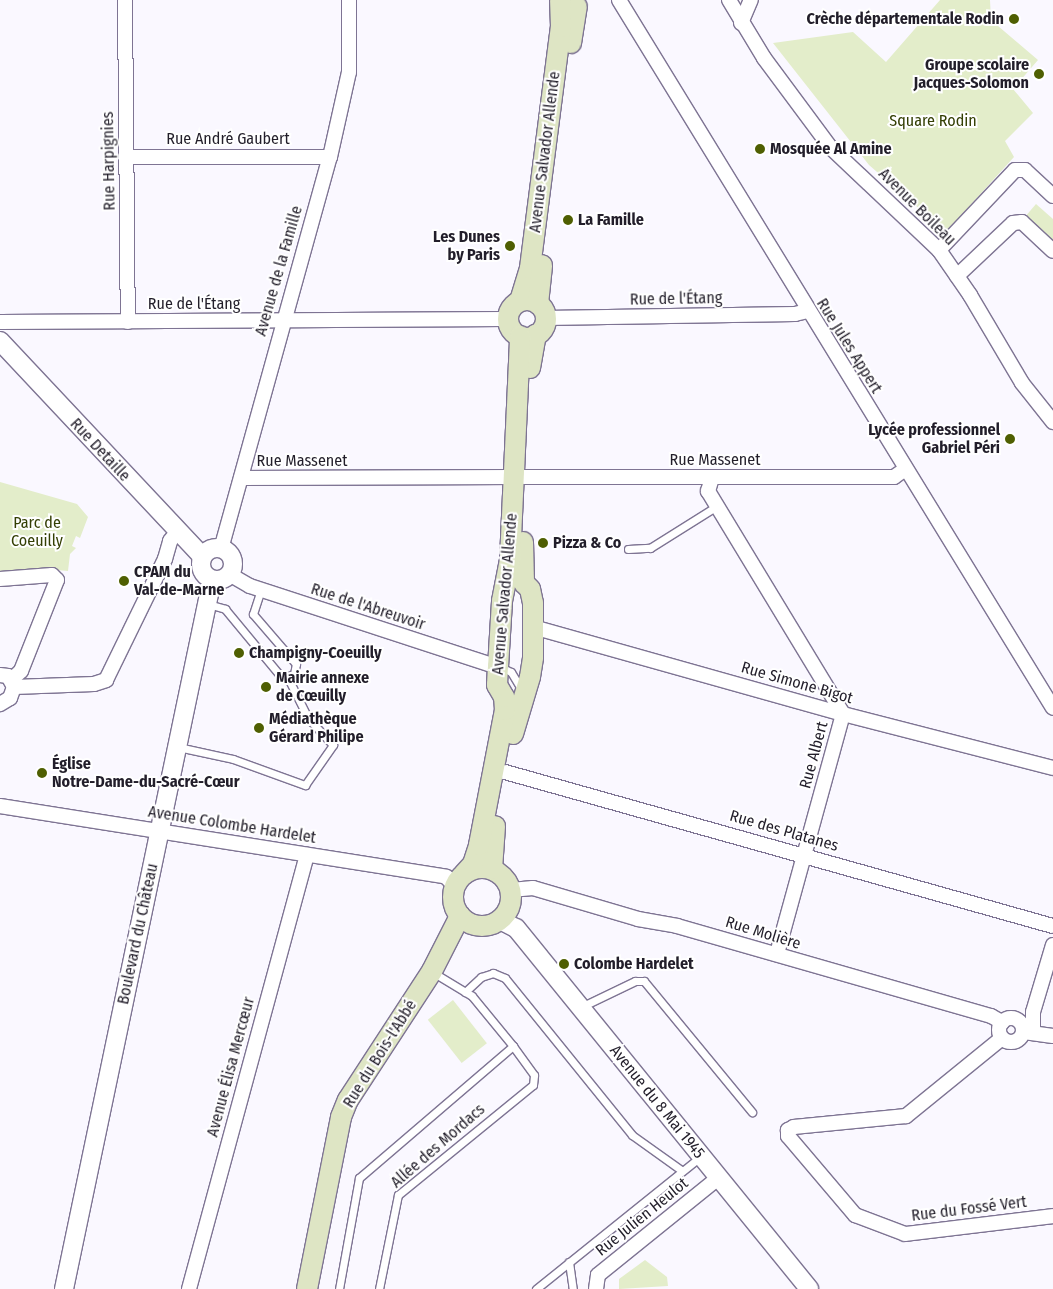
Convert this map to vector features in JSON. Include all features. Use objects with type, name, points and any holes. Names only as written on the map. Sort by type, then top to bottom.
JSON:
[{"type":"main road","name":"Avenue Salvador Allende","points":[[516,696],[497,685],[502,601],[515,585],[518,477],[531,352],[530,268],[561,27],[571,2]]},
{"type":"main road","name":"Avenue Salvador Allende","points":[[508,319],[511,308],[532,319]]},
{"type":"main road","name":"Avenue Salvador Allende","points":[[460,880],[473,864],[479,845],[505,710],[516,696],[532,667],[532,595],[515,585]]},
{"type":"main road","name":"Avenue Salvador Allende","points":[[492,869],[492,848],[516,696]]},
{"type":"main road","points":[[482,868],[492,869],[500,874],[511,890],[510,907],[500,920],[484,926],[467,922],[460,916],[454,902],[460,880],[482,868]]},
{"type":"main road","name":"Rue du Bois-l'Abbé","points":[[307,1289],[341,1117],[348,1100],[432,971],[460,916]]},
{"type":"street","name":"Rue Harpignies","points":[[125,0],[128,322]]},
{"type":"street","name":"Avenue de la Famille","points":[[220,549],[241,478],[282,321],[330,156],[349,72],[349,0]]},
{"type":"street","name":"Rue Jules Appert","points":[[619,0],[904,470],[1053,708]]},
{"type":"street","name":"Avenue Boileau","points":[[729,0],[741,22],[830,147],[939,250],[957,276],[1022,383],[1053,422]]},
{"type":"street","points":[[741,22],[751,0]]},
{"type":"street","name":"Rue André Gaubert","points":[[126,157],[330,156]]},
{"type":"street","points":[[939,250],[1016,170],[1025,170],[1053,196]]},
{"type":"street","points":[[957,276],[1013,223],[1022,222],[1053,250]]},
{"type":"street","name":"Rue de l'Étang","points":[[532,319],[795,314],[808,311]]},
{"type":"street","name":"Rue de l'Étang","points":[[0,322],[508,319]]},
{"type":"street","name":"Rue Detaille","points":[[0,342],[202,557]]},
{"type":"street","name":"Rue Massenet","points":[[241,478],[894,476],[904,470]]},
{"type":"street","name":"Rue Albert","points":[[712,478],[708,491],[843,714],[776,954]]},
{"type":"street","points":[[8,681],[94,684],[106,680],[164,559],[170,541],[177,532]]},
{"type":"street","points":[[214,549],[220,549],[233,562],[229,574],[224,578],[212,580],[202,570],[202,557],[214,549]]},
{"type":"street","name":"Rue de l'Abreuvoir","points":[[229,574],[262,590],[498,667]]},
{"type":"street","points":[[0,580],[52,575],[57,580],[21,671],[8,681]]},
{"type":"street","name":"Boulevard du Château","points":[[64,1289],[212,580]]},
{"type":"street","name":"Rue Simone Bigot","points":[[533,627],[843,714],[1053,768]]},
{"type":"street","points":[[0,704],[10,698],[8,681]]},
{"type":"street","name":"Rue des Platanes","points":[[505,772],[1053,926]]},
{"type":"street","name":"Avenue Colombe Hardelet","points":[[0,806],[460,880]]},
{"type":"street","name":"Avenue Élisa Mercœur","points":[[189,1289],[307,855]]},
{"type":"street","name":"Rue Molière","points":[[511,890],[533,888],[776,954],[991,1016],[1002,1022]]},
{"type":"street","name":"Avenue du 8 Mai 1945","points":[[500,920],[516,928],[809,1289]]},
{"type":"street","points":[[1053,945],[1028,1032],[1016,1041],[1002,1038],[999,1032],[1002,1022],[1016,1019],[1028,1032],[1053,1036]]},
{"type":"street","name":"Rue du Fossé Vert","points":[[1002,1038],[906,1116],[794,1127],[788,1130],[788,1136],[855,1214],[905,1234],[1053,1216]]},
{"type":"street","name":"Rue Julien Heulot","points":[[596,1289],[598,1275],[718,1178]]},
{"type":"lane","points":[[628,549],[650,548],[717,506]]},
{"type":"lane","points":[[208,604],[225,609],[282,678],[294,674],[296,664],[253,614],[262,590]]},
{"type":"lane","points":[[178,747],[233,759],[305,785],[333,745],[308,718],[287,676]]},
{"type":"lane","name":"Allée des Mordacs","points":[[379,1289],[398,1195],[533,1085],[534,1075],[513,1046],[465,992],[432,971]]},
{"type":"lane","points":[[465,992],[481,977],[493,973],[505,978],[632,1135],[681,1170]]},
{"type":"lane","points":[[581,1007],[635,981],[644,981],[752,1112]]},
{"type":"lane","name":"Allée des Mordacs","points":[[339,1289],[359,1178],[513,1046]]},
{"type":"lane","points":[[536,1289],[681,1170],[700,1157]]},
{"type":"lane","points":[[569,1262],[573,1289]]},
{"type":"green space","name":"Square Rodin","points":[[940,0],[990,0],[991,20],[1038,60],[1013,89],[1033,113],[1005,141],[1014,157],[946,232],[869,165],[773,43],[853,32],[886,62]]},
{"type":"green space","points":[[1036,204],[1053,219],[1053,243],[1024,218]]},
{"type":"green space","name":"Parc de Coeuilly","points":[[0,482],[77,504],[88,517],[80,538],[76,536],[72,546],[76,548],[70,554],[68,571],[45,569],[0,574]]},
{"type":"green space","points":[[453,1000],[487,1043],[462,1063],[428,1020]]},
{"type":"green space","points":[[645,1260],[667,1277],[668,1286],[619,1289],[619,1279]]},
{"type":"place","name":"Crèche départementale Rodin","points":[[1014,19]]},
{"type":"place","name":"Groupe scolaire Jacques-Solomon","points":[[1039,74]]},
{"type":"place","name":"Mosquée Al Amine","points":[[760,149]]},
{"type":"place","name":"La Famille","points":[[568,220]]},
{"type":"place","name":"Les Dunes by Paris","points":[[510,246]]},
{"type":"place","name":"Lycée professionnel Gabriel Péri","points":[[1010,439]]},
{"type":"place","name":"Pizza & Co","points":[[543,543]]},
{"type":"place","name":"CPAM du Val-de-Marne","points":[[124,581]]},
{"type":"place","name":"Champigny-Coeuilly","points":[[239,653]]},
{"type":"place","name":"Mairie annexe de Cœuilly","points":[[266,687]]},
{"type":"place","name":"Médiathèque Gérard Philipe","points":[[259,728]]},
{"type":"place","name":"Église Notre-Dame-du-Sacré-Cœur","points":[[42,773]]},
{"type":"place","name":"Colombe Hardelet","points":[[564,964]]}]
